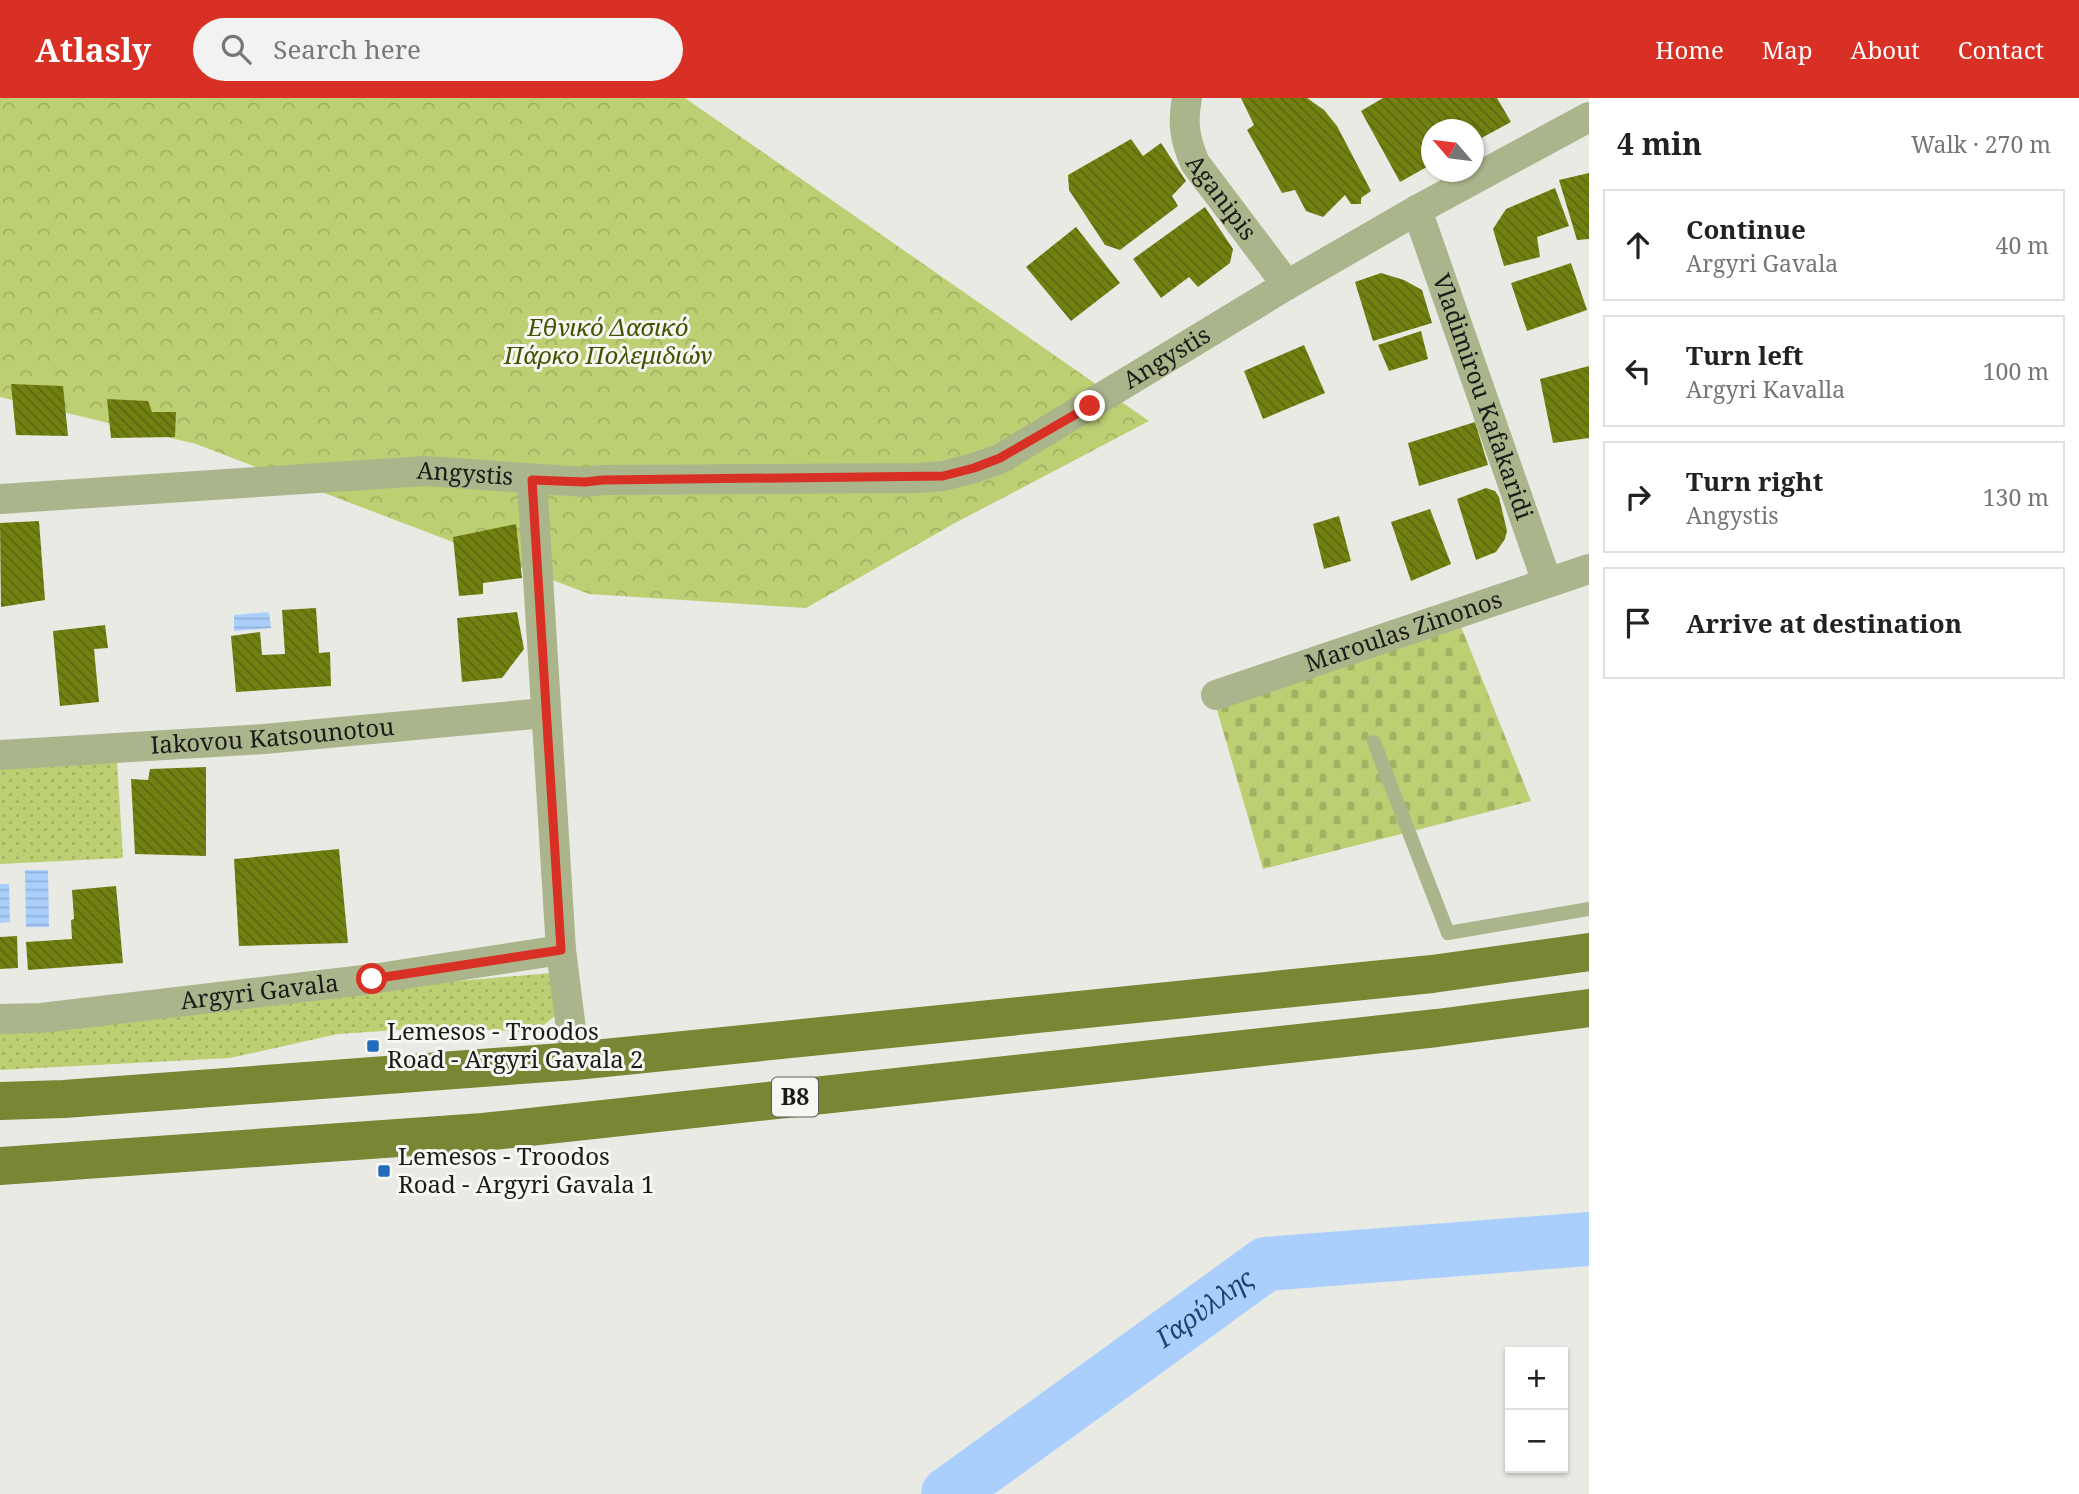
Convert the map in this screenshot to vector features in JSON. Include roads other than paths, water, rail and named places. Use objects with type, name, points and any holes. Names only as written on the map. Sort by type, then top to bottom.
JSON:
[{"type":"main road","name":"B8","points":[[0,1101],[575,1061],[1432,974],[1589,952]]},
{"type":"main road","name":"B8","points":[[0,1166],[483,1132],[1423,1030],[1589,1008]]},
{"type":"street","name":"Aganipis","points":[[1187,98],[1184,116],[1186,141],[1195,163],[1287,285]]},
{"type":"street","name":"Angystis","points":[[0,499],[425,471],[585,482],[943,476],[1000,458],[1287,285],[1417,210],[1589,117]]},
{"type":"street","name":"Vladimirou Kafakaridi","points":[[1417,210],[1547,582]]},
{"type":"street","points":[[532,480],[561,950],[575,1061]]},
{"type":"street","name":"Maroulas Zinonos","points":[[1216,695],[1589,569]]},
{"type":"street","name":"Iakovou Katsounotou","points":[[0,755],[264,739],[545,713]]},
{"type":"street","name":"Argyri Gavala","points":[[0,1019],[41,1018],[372,979],[561,950]]},
{"type":"lane","points":[[1374,742],[1448,933],[1589,909]]},
{"type":"water","points":[[269,612],[271,628],[234,631],[234,615]]},
{"type":"water","points":[[25,870],[48,870],[49,927],[26,927]]},
{"type":"water","points":[[0,884],[9,884],[10,922],[0,923]]},
{"type":"waterway","name":"Γαρύλλης","points":[[948,1494],[1266,1264],[1589,1239]]},
{"type":"place","name":"Lemesos - Troodos Road - Argyri Gavala 2","points":[[373,1046]]},
{"type":"place","name":"Lemesos - Troodos Road - Argyri Gavala 1","points":[[384,1171]]},
{"type":"park label","name":"Εθνικό Δασικό Πάρκο Πολεμιδιών","points":[[608,342]]}]
